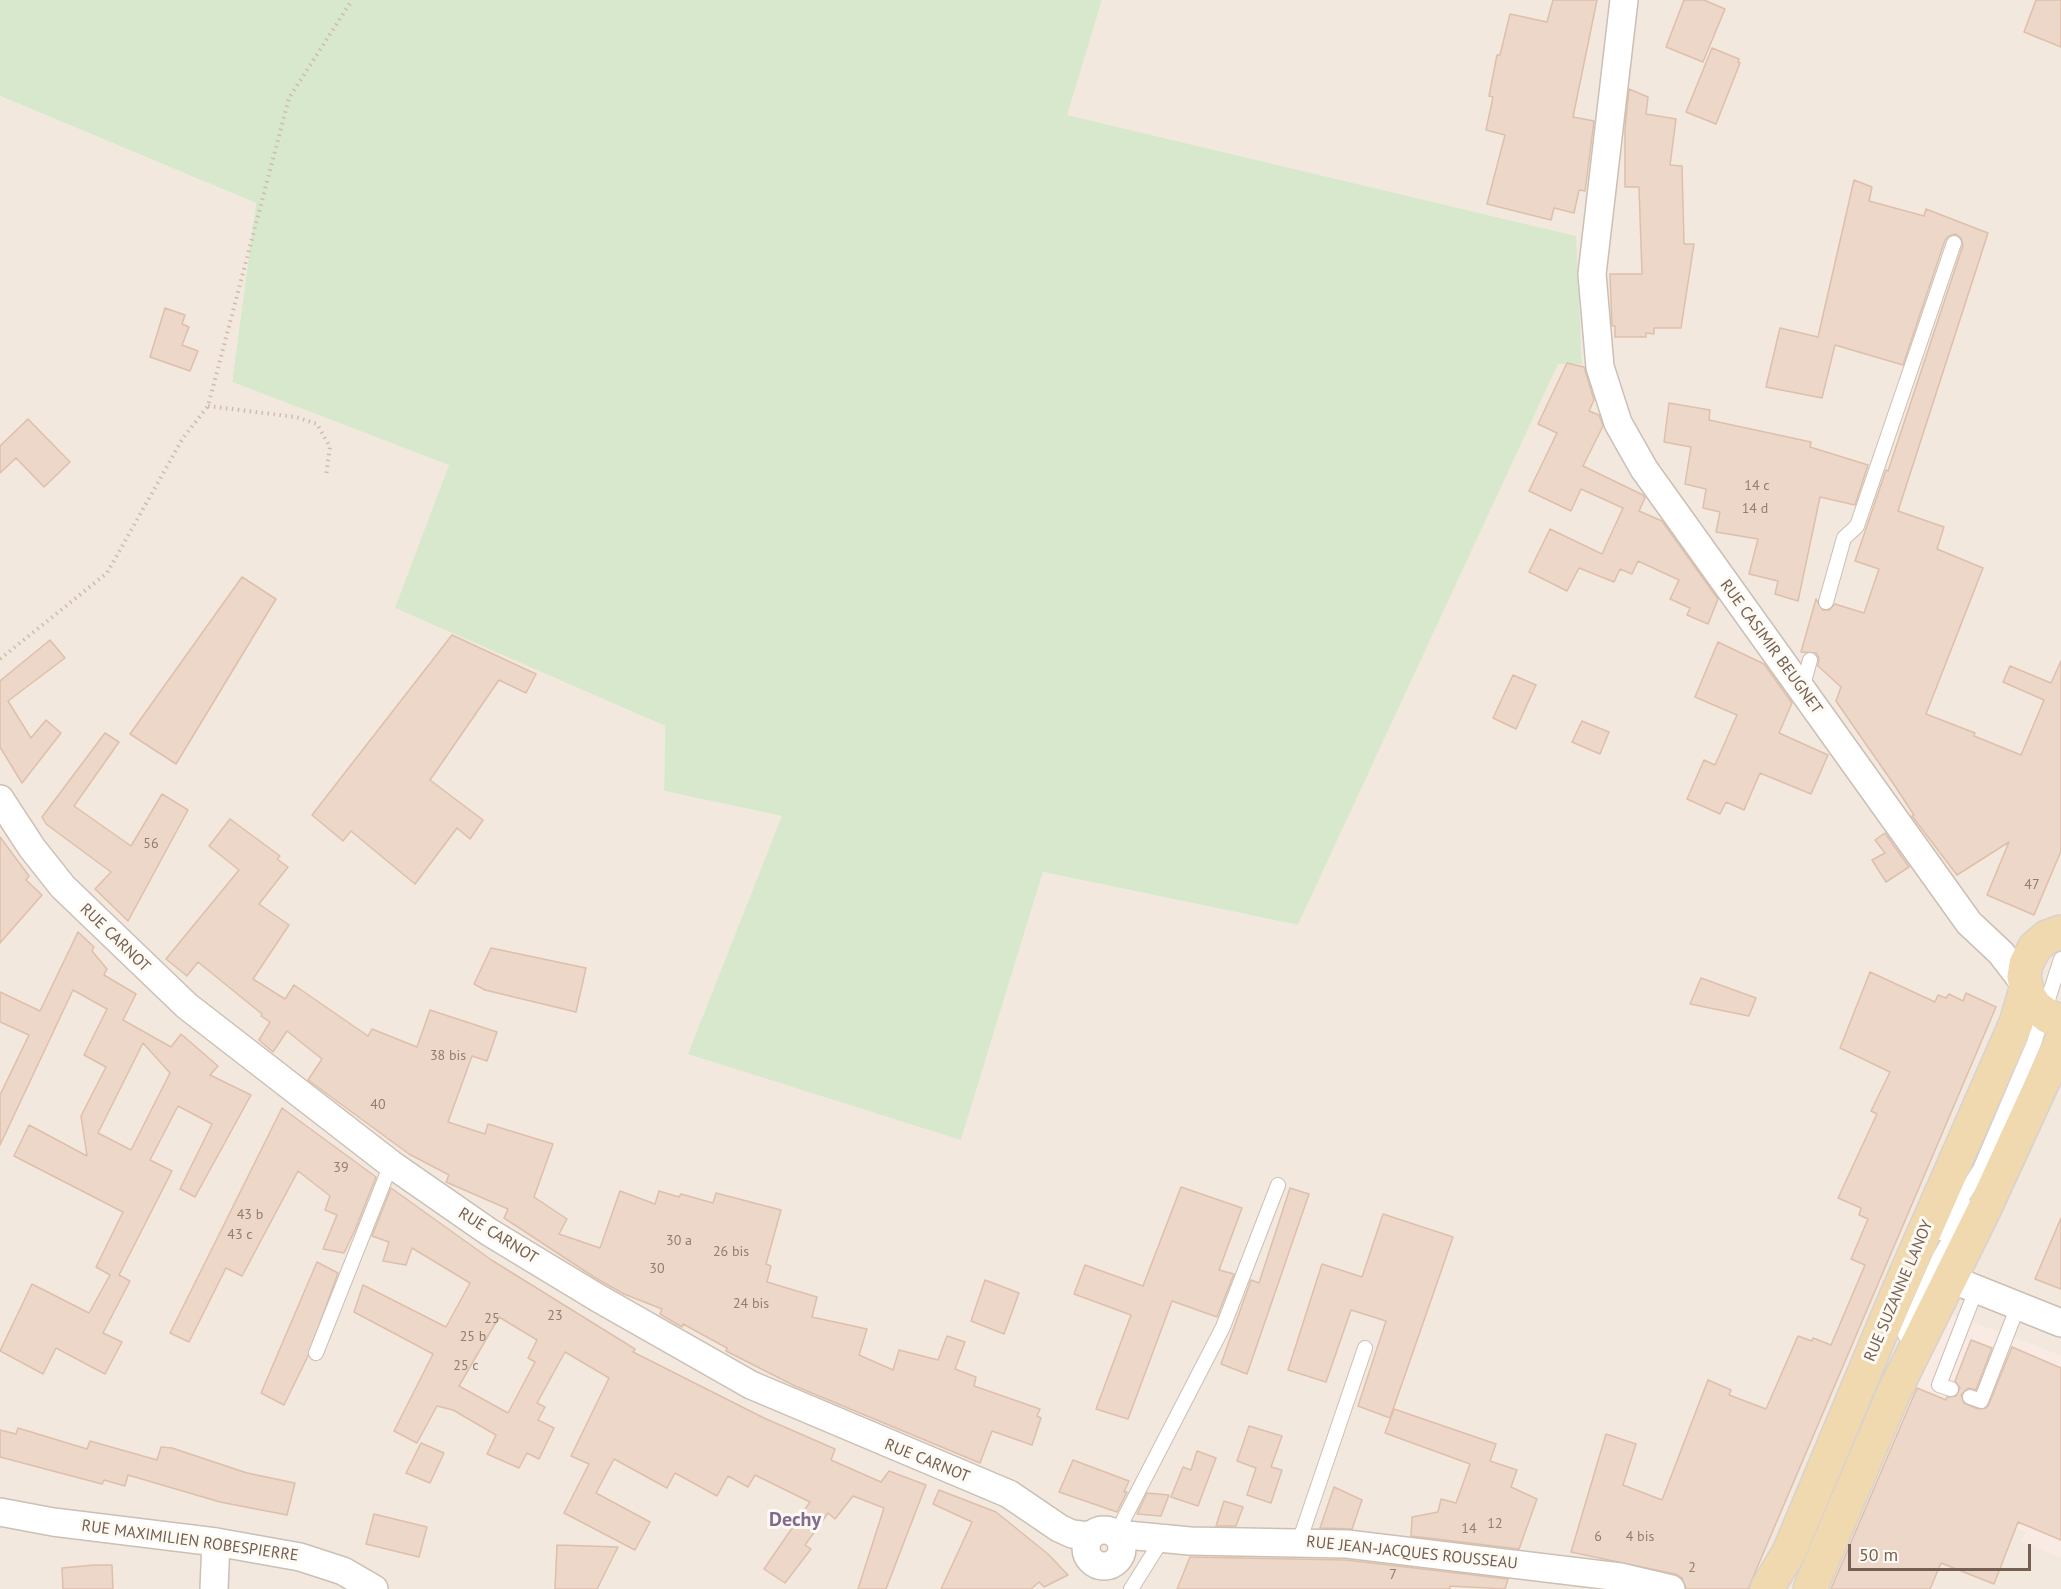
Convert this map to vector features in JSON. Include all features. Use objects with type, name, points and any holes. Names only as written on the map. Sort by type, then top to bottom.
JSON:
[{"type":"main road","points":[[2047,1009],[2026,964],[2054,937]]},
{"type":"main road","name":"RUE SUZANNE LANOY","points":[[1790,1585],[1894,1392],[1963,1284],[2047,1009]]},
{"type":"main road","name":"RUE SUZANNE LANOY","points":[[1790,1585],[1790,1552],[1898,1292],[2016,1023],[2047,1009]]},
{"type":"street","name":"RUE CASIMIR BEUGNET","points":[[1624,0],[1592,274],[1600,368],[1618,423],[1636,458],[1973,929],[2001,953],[2047,1009]]},
{"type":"street","name":"RUE CARNOT","points":[[0,799],[32,848],[63,887],[151,973],[217,1032],[391,1164],[489,1232],[608,1304],[751,1385],[1009,1494],[1065,1531],[1103,1535]]},
{"type":"street","name":"RUE CASIMIR BEUGNET","points":[[1964,915],[2002,938],[2018,942],[2054,937]]},
{"type":"street","points":[[1963,1284],[2061,1323]]},
{"type":"street","name":"RUE MAXIMILIEN ROBESPIERRE","points":[[0,1512],[53,1522],[216,1542],[326,1564],[374,1589]]},
{"type":"street","points":[[1103,1535],[1086,1547],[1089,1558],[1110,1577]]},
{"type":"street","name":"RUE JEAN-JACQUES ROUSSEAU","points":[[1103,1535],[1261,1543],[1347,1544],[1564,1569],[1639,1580],[1671,1589]]},
{"type":"street","points":[[214,1589],[216,1542]]},
{"type":"lane","points":[[1826,602],[1844,538],[1857,526],[1954,243]]},
{"type":"lane","points":[[1802,689],[1810,660]]},
{"type":"lane","points":[[1799,1589],[1915,1311],[1939,1258],[1990,1167],[2047,1009]]},
{"type":"lane","points":[[316,1353],[391,1164]]},
{"type":"lane","points":[[1103,1535],[1223,1327],[1278,1185]]},
{"type":"lane","points":[[1951,1389],[1939,1385],[1956,1360],[1963,1341],[1963,1284]]},
{"type":"lane","points":[[1970,1397],[1981,1401],[1994,1353],[2018,1306]]},
{"type":"lane","points":[[1299,1542],[1365,1348]]},
{"type":"lane","points":[[1131,1589],[1150,1563],[1163,1538]]},
{"type":"path","points":[[0,659],[107,573],[183,438],[208,406],[289,98],[352,0]]},
{"type":"path","points":[[208,406],[296,417],[317,424],[330,447],[326,476]]},
{"type":"shaded area","points":[[1102,0],[2061,0],[2061,1589],[0,1589],[0,96],[256,203],[232,382],[450,465],[396,608],[665,726],[664,791],[783,816],[961,1140],[1043,872],[1298,925],[1558,363],[1582,364],[1575,236],[1066,115]]},
{"type":"shaded area","points":[[1951,1314],[2061,1355],[2061,1558],[2021,1541],[2026,1532],[1972,1510],[2009,1417],[1916,1388]]},
{"type":"green space","points":[[0,0],[1102,0],[1067,115],[1576,236],[1582,364],[1558,364],[1298,925],[1043,872],[961,1140],[688,1054],[782,816],[664,791],[665,726],[395,608],[449,465],[232,382],[256,203],[0,96]]},
{"type":"building","points":[[1553,0],[1597,0],[1573,117],[1594,121],[1585,191],[1579,190],[1574,213],[1554,208],[1551,220],[1487,204],[1505,135],[1486,130],[1493,97],[1489,96],[1497,55],[1500,55],[1510,14],[1547,22]]},
{"type":"building","points":[[1684,0],[1704,0],[1725,9],[1703,62],[1666,47]]},
{"type":"building","points":[[2036,0],[2061,0],[2061,47],[2024,32]]},
{"type":"building","points":[[1712,48],[1739,59],[1740,63],[1716,124],[1686,112]]},
{"type":"building","points":[[1629,89],[1648,97],[1646,114],[1676,119],[1670,165],[1682,166],[1684,244],[1694,244],[1681,328],[1654,328],[1654,334],[1646,333],[1646,337],[1615,337],[1615,326],[1612,326],[1610,274],[1642,274],[1639,187],[1625,187],[1625,128]]},
{"type":"building","points":[[1854,180],[1872,187],[1869,201],[1924,216],[1926,209],[1988,233],[1898,511],[1944,527],[1937,549],[1983,568],[1926,714],[1975,733],[1974,736],[2021,755],[2044,700],[2003,682],[2010,666],[2051,683],[2061,661],[2061,851],[2034,915],[1987,895],[2009,842],[1957,875],[1912,816],[1914,815],[1895,786],[1836,701],[1841,687],[1818,666],[1819,658],[1816,653],[1801,652],[1816,599],[1823,610],[1829,610],[1835,604],[1864,613],[1879,569],[1855,561],[1886,470],[1888,471],[1963,245],[1961,238],[1956,234],[1945,240],[1903,365],[1835,345],[1822,398],[1766,387],[1780,328],[1818,337]]},
{"type":"building","points":[[165,308],[185,315],[182,324],[189,327],[182,345],[198,351],[190,371],[150,357]]},
{"type":"building","points":[[1567,363],[1584,367],[1594,400],[1589,411],[1599,415],[1603,426],[1583,466],[1643,495],[1645,498],[1639,511],[1662,521],[1718,599],[1708,624],[1687,615],[1690,608],[1670,599],[1679,580],[1638,561],[1632,574],[1620,569],[1614,582],[1579,568],[1567,591],[1529,572],[1550,529],[1602,554],[1623,508],[1581,489],[1571,511],[1529,491],[1557,433],[1538,424]]},
{"type":"building","points":[[1669,403],[1710,410],[1709,420],[1811,442],[1810,447],[1868,465],[1855,505],[1820,497],[1798,601],[1775,594],[1778,581],[1749,574],[1758,539],[1716,532],[1720,512],[1703,508],[1706,489],[1685,484],[1691,447],[1664,442]]},
{"type":"building","points":[[28,419],[70,462],[44,487],[16,458],[0,473],[0,446]]},
{"type":"building","points":[[242,577],[276,599],[176,764],[130,734]]},
{"type":"building","points":[[452,635],[536,674],[526,693],[499,680],[430,780],[483,820],[470,839],[457,828],[415,884],[351,831],[343,841],[312,815]]},
{"type":"building","points":[[50,640],[65,658],[8,701],[31,738],[46,720],[61,733],[22,783],[0,747],[0,681]]},
{"type":"building","points":[[1718,642],[1764,664],[1792,703],[1779,733],[1828,755],[1811,794],[1760,773],[1744,810],[1726,802],[1720,814],[1687,799],[1704,760],[1715,765],[1737,715],[1695,697]]},
{"type":"building","points":[[1513,675],[1536,685],[1516,729],[1493,718]]},
{"type":"building","points":[[1582,721],[1609,732],[1600,754],[1572,742]]},
{"type":"building","points":[[105,733],[119,742],[74,806],[131,846],[162,794],[188,810],[128,921],[95,889],[111,872],[46,824],[42,817]]},
{"type":"building","points":[[230,819],[280,856],[277,859],[288,867],[259,904],[289,925],[253,979],[285,999],[294,985],[368,1036],[372,1029],[417,1047],[430,1010],[497,1032],[487,1061],[472,1056],[448,1122],[485,1134],[488,1124],[553,1144],[534,1197],[567,1219],[559,1234],[600,1248],[620,1191],[655,1204],[659,1191],[679,1197],[681,1194],[713,1203],[716,1193],[781,1210],[766,1264],[771,1266],[767,1282],[817,1297],[812,1317],[867,1329],[859,1355],[893,1370],[899,1350],[938,1360],[947,1336],[965,1342],[955,1369],[976,1377],[974,1386],[1040,1409],[1037,1416],[1041,1418],[1032,1445],[992,1431],[980,1463],[795,1386],[726,1351],[727,1348],[683,1324],[682,1327],[660,1314],[662,1309],[624,1294],[594,1277],[504,1218],[508,1209],[446,1182],[449,1175],[409,1154],[308,1080],[322,1059],[287,1031],[273,1052],[259,1040],[270,1022],[261,1016],[262,1014],[198,962],[187,976],[166,959],[239,870],[209,846]]},
{"type":"building","points":[[1885,833],[1909,867],[1886,882],[1872,860],[1885,853],[1875,840]]},
{"type":"building","points":[[0,837],[29,876],[26,880],[42,895],[0,943]]},
{"type":"building","points":[[78,932],[94,947],[92,951],[107,969],[104,975],[136,994],[123,1020],[171,1047],[181,1034],[218,1066],[210,1075],[251,1095],[195,1197],[180,1189],[212,1124],[178,1106],[150,1160],[172,1171],[119,1275],[130,1281],[103,1333],[122,1342],[105,1374],[56,1348],[43,1374],[0,1351],[32,1284],[89,1313],[110,1275],[96,1267],[123,1212],[14,1156],[29,1125],[87,1156],[81,1116],[106,1067],[84,1055],[107,1009],[73,990],[0,1145],[0,1095],[29,1035],[0,1022],[0,992],[40,1011]],"holes":[[[143,1043],[170,1073],[131,1150],[98,1133]]]},
{"type":"building","points":[[491,948],[586,968],[576,1012],[485,990],[474,984]]},
{"type":"building","points":[[1870,972],[1935,1002],[1938,995],[1946,998],[1949,994],[1963,1001],[1966,993],[1996,1007],[1748,1589],[1686,1589],[1682,1578],[1675,1574],[1571,1552],[1606,1434],[1636,1444],[1623,1485],[1662,1500],[1708,1380],[1731,1390],[1729,1395],[1766,1409],[1798,1336],[1812,1341],[1813,1338],[1831,1345],[1865,1265],[1851,1259],[1868,1219],[1859,1215],[1861,1208],[1838,1198],[1877,1114],[1871,1111],[1890,1072],[1840,1048]]},
{"type":"building","points":[[1701,978],[1756,998],[1749,1016],[1690,1004]]},
{"type":"building","points":[[282,1108],[376,1177],[355,1230],[344,1253],[323,1249],[337,1215],[325,1210],[330,1196],[298,1171],[242,1276],[226,1268],[189,1342],[170,1333]]},
{"type":"building","points":[[1181,1187],[1242,1208],[1219,1270],[1234,1274],[1217,1317],[1172,1301],[1128,1419],[1096,1409],[1131,1315],[1074,1294],[1085,1265],[1143,1286]]},
{"type":"building","points":[[391,1188],[493,1261],[635,1349],[633,1352],[764,1418],[835,1449],[831,1460],[881,1482],[889,1471],[926,1485],[886,1589],[858,1589],[884,1508],[853,1496],[835,1519],[828,1513],[805,1545],[811,1549],[785,1583],[764,1569],[810,1502],[755,1475],[748,1487],[728,1476],[717,1496],[675,1473],[667,1488],[614,1459],[596,1493],[650,1522],[635,1550],[564,1513],[589,1464],[571,1456],[609,1378],[565,1352],[537,1403],[545,1407],[538,1420],[554,1428],[539,1459],[527,1453],[519,1468],[487,1454],[496,1435],[453,1410],[437,1406],[417,1443],[394,1431],[433,1354],[354,1312],[363,1285],[446,1327],[470,1283],[412,1248],[406,1265],[383,1261],[389,1242],[372,1236]],"holes":[[[499,1317],[537,1340],[528,1358],[535,1362],[508,1413],[459,1386]]]},
{"type":"building","points":[[1290,1188],[1309,1194],[1247,1374],[1221,1364],[1251,1280],[1259,1283]]},
{"type":"building","points":[[1383,1214],[1453,1237],[1390,1418],[1358,1406],[1386,1321],[1351,1310],[1326,1382],[1288,1370],[1322,1264],[1362,1277]]},
{"type":"building","points":[[2061,1218],[2061,1289],[2035,1279]]},
{"type":"building","points":[[317,1262],[338,1273],[308,1356],[284,1405],[261,1393]]},
{"type":"building","points":[[985,1280],[1019,1293],[1004,1334],[971,1321]]},
{"type":"building","points":[[1971,1340],[1992,1348],[1976,1390],[1968,1388],[1961,1395],[1964,1403],[1978,1409],[1986,1408],[1989,1404],[2012,1347],[2061,1368],[2061,1540],[2018,1522],[1994,1584],[1941,1563],[1930,1589],[1831,1589],[1917,1388],[1946,1400],[1947,1397],[1956,1396],[1960,1388],[1955,1381]]},
{"type":"building","points":[[1394,1409],[1496,1444],[1490,1461],[1517,1470],[1511,1487],[1537,1499],[1519,1549],[1411,1536],[1412,1517],[1438,1512],[1441,1499],[1456,1503],[1470,1464],[1385,1433]]},
{"type":"building","points":[[1249,1426],[1282,1436],[1271,1467],[1282,1470],[1271,1503],[1247,1495],[1256,1468],[1237,1461]]},
{"type":"building","points":[[18,1428],[87,1449],[90,1441],[157,1460],[161,1447],[172,1448],[247,1473],[295,1483],[287,1515],[220,1502],[128,1475],[125,1486],[104,1480],[102,1484],[0,1457],[0,1430],[16,1434]]},
{"type":"building","points":[[421,1443],[444,1453],[430,1483],[406,1473]]},
{"type":"building","points":[[1197,1451],[1216,1458],[1198,1506],[1171,1497],[1183,1467],[1191,1470]]},
{"type":"building","points":[[1073,1460],[1129,1481],[1124,1492],[1127,1492],[1117,1512],[1059,1492]]},
{"type":"building","points":[[1334,1487],[1362,1500],[1352,1529],[1320,1528]]},
{"type":"building","points":[[939,1490],[996,1512],[1048,1554],[1068,1575],[1044,1587],[1039,1582],[1031,1589],[941,1589],[972,1522],[933,1504]]},
{"type":"building","points":[[1147,1493],[1169,1495],[1161,1516],[1137,1514]]},
{"type":"building","points":[[1224,1501],[1243,1507],[1236,1526],[1216,1526]]},
{"type":"building","points":[[374,1514],[427,1527],[419,1557],[366,1544]]},
{"type":"building","points":[[557,1545],[618,1547],[597,1589],[555,1589]]},
{"type":"building","points":[[1190,1557],[1346,1560],[1508,1579],[1505,1589],[1450,1586],[1450,1589],[1177,1589]]},
{"type":"building","points":[[112,1565],[113,1589],[63,1589],[62,1568]]},
{"type":"district","name":"Dechy","points":[[795,1520]]}]
